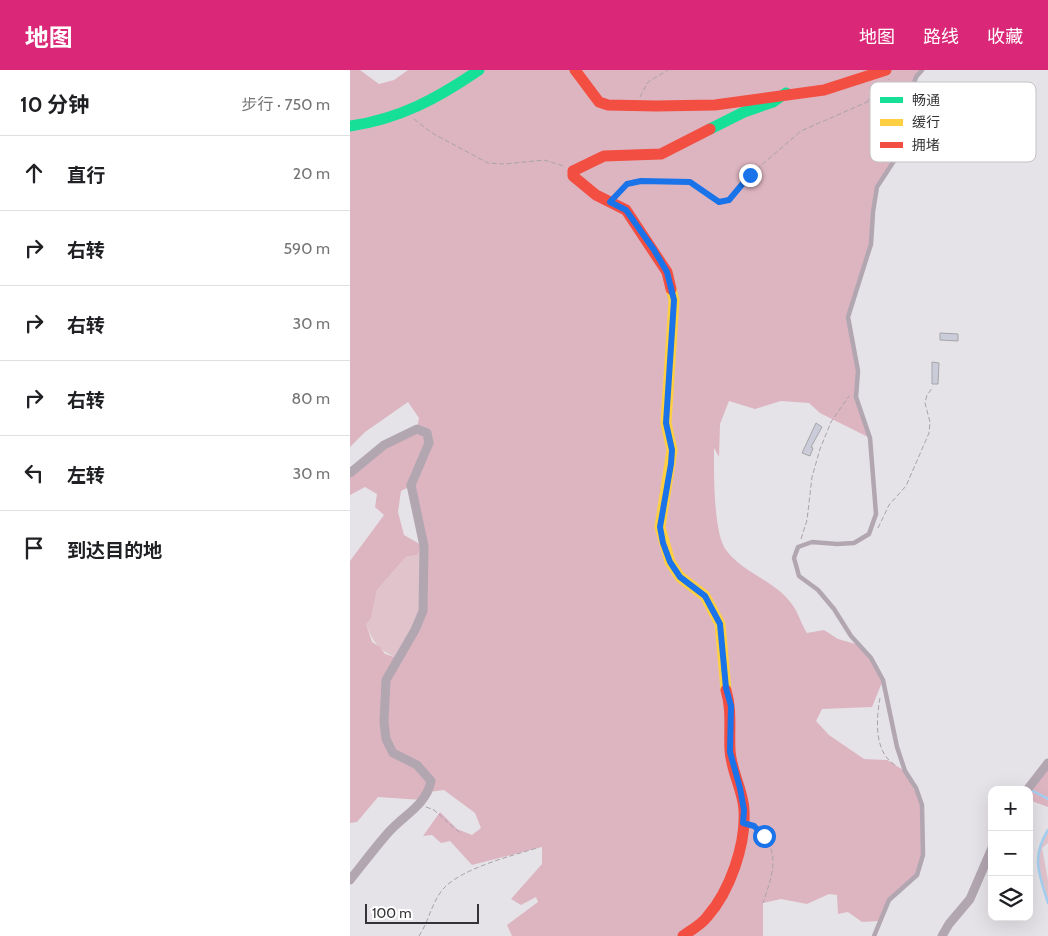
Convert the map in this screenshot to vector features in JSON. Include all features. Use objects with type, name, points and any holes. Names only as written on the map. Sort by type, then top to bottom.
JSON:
[{"type":"street","points":[[350,126],[408,114],[447,93],[479,70]]},
{"type":"street","points":[[575,70],[600,102],[608,105],[635,106],[715,104],[757,100],[786,94],[824,90],[888,74]]},
{"type":"street","points":[[683,936],[707,918],[720,899],[738,856],[744,810],[730,752],[731,706],[726,688],[720,624],[705,596],[680,577],[670,562],[663,543],[660,527],[672,450],[666,423],[674,300],[667,272],[626,210],[580,183],[573,176],[573,171],[604,156],[661,154],[744,112],[773,102],[786,94]]},
{"type":"street","points":[[350,473],[384,445],[405,434],[417,429],[427,433],[429,443],[411,485],[424,546],[423,611],[415,630],[386,680],[384,703],[386,739],[392,753],[417,765],[431,781],[428,792],[418,806],[387,834],[350,880]]},
{"type":"street","points":[[1029,786],[1048,763]]},
{"type":"street","points":[[942,936],[949,924],[970,899],[988,857]]},
{"type":"lane","points":[[915,82],[922,70]]},
{"type":"lane","points":[[874,936],[889,900],[916,875],[923,855],[922,805],[916,788],[905,771],[897,747],[883,680],[871,658],[851,636],[834,609],[818,590],[799,576],[794,558],[798,547],[812,542],[854,543],[869,534],[876,514],[870,438],[856,397],[858,371],[848,317],[871,244],[873,212],[878,187],[894,162]]},
{"type":"path","points":[[635,106],[648,82],[668,70]]},
{"type":"path","points":[[610,202],[627,184],[641,181],[690,182],[719,202],[729,200],[750,175],[801,131],[870,100]]},
{"type":"path","points":[[408,114],[432,133],[488,163],[505,164],[544,160],[562,164],[573,171]]},
{"type":"path","points":[[798,547],[807,520],[812,477],[820,449],[831,422],[857,385]]},
{"type":"path","points":[[869,534],[879,527],[889,505],[902,493],[917,463],[929,433],[930,422],[925,403],[927,395],[933,388]]},
{"type":"path","points":[[880,697],[876,723],[881,747],[887,760],[905,771]]},
{"type":"path","points":[[418,806],[434,810],[460,833]]},
{"type":"path","points":[[743,823],[754,826],[764,836],[773,852],[775,865],[763,903]]},
{"type":"path","points":[[418,936],[444,888],[470,872],[537,848]]},
{"type":"shaded area","points":[[350,70],[360,70],[379,84],[394,80],[408,70],[922,70],[914,82],[870,82],[870,162],[893,162],[877,187],[871,244],[848,317],[858,371],[856,397],[870,438],[820,413],[809,403],[781,401],[755,409],[729,401],[720,424],[719,457],[714,448],[716,516],[726,550],[741,565],[784,595],[793,606],[807,633],[824,630],[838,639],[859,645],[871,658],[883,680],[872,707],[822,709],[816,721],[829,735],[864,759],[887,760],[905,771],[922,805],[923,855],[917,875],[889,900],[879,921],[862,922],[848,912],[838,914],[837,895],[829,894],[807,904],[781,899],[763,903],[763,936],[512,936],[507,925],[538,902],[536,897],[521,905],[511,899],[542,864],[542,847],[472,865],[450,841],[441,843],[432,835],[423,836],[440,812],[457,829],[472,835],[481,828],[475,813],[444,790],[429,792],[422,800],[378,797],[357,822],[350,823],[350,561],[384,515],[375,507],[377,494],[365,487],[350,495],[350,472],[369,456],[417,429],[419,418],[408,402],[365,432],[350,447]],"holes":[[[411,486],[423,546],[404,535],[398,512],[401,491]],[[423,547],[423,611],[398,658],[385,654],[380,647],[372,642],[366,624],[371,618],[377,590],[406,557],[417,555]]]},
{"type":"shaded area","points":[[424,546],[423,611],[398,658],[386,653],[378,645],[371,636],[366,624],[371,617],[377,590],[406,557],[417,555]]},
{"type":"shaded area","points":[[1048,763],[1048,807],[1033,801],[1032,786]]},
{"type":"shaded area","points":[[1048,830],[1048,843],[1042,848],[1048,880],[1048,903],[1038,866],[1038,857]]},
{"type":"building","points":[[940,333],[958,334],[958,341],[940,340]]},
{"type":"building","points":[[932,362],[939,363],[938,384],[932,384]]},
{"type":"building","points":[[816,423],[822,427],[811,447],[813,448],[810,456],[802,453]]},
{"type":"waterway","points":[[1033,791],[1048,799]]},
{"type":"waterway","points":[[1048,830],[1038,857],[1038,866],[1048,903]]},
{"type":"traffic: fast","points":[[350,126],[402,113],[449,90],[479,70]]},
{"type":"traffic: fast","points":[[710,129],[744,112],[773,102],[786,93]]},
{"type":"traffic: slow","points":[[671,289],[674,300],[666,423],[672,450],[660,527],[670,562],[680,577],[705,596],[720,624],[726,690]]},
{"type":"traffic: jam","points":[[575,70],[599,102],[608,105],[656,106],[715,105],[824,90],[886,70]]},
{"type":"traffic: jam","points":[[671,289],[667,272],[626,210],[596,195],[573,176],[573,171],[604,156],[661,154],[710,129]]},
{"type":"traffic: jam","points":[[683,936],[705,920],[723,894],[735,867],[742,838],[744,810],[742,795],[731,758],[730,712],[726,690]]},
{"type":"route","points":[[750,175],[740,190],[729,200],[719,202],[690,182],[641,181],[627,184],[610,202],[626,210],[654,250],[667,272],[674,300],[675,316],[670,352],[666,423],[672,450],[660,527],[663,543],[670,562],[680,577],[705,596],[714,609],[720,624],[726,688],[731,706],[730,752],[740,788],[744,810],[743,823],[754,826],[764,836]]}]
